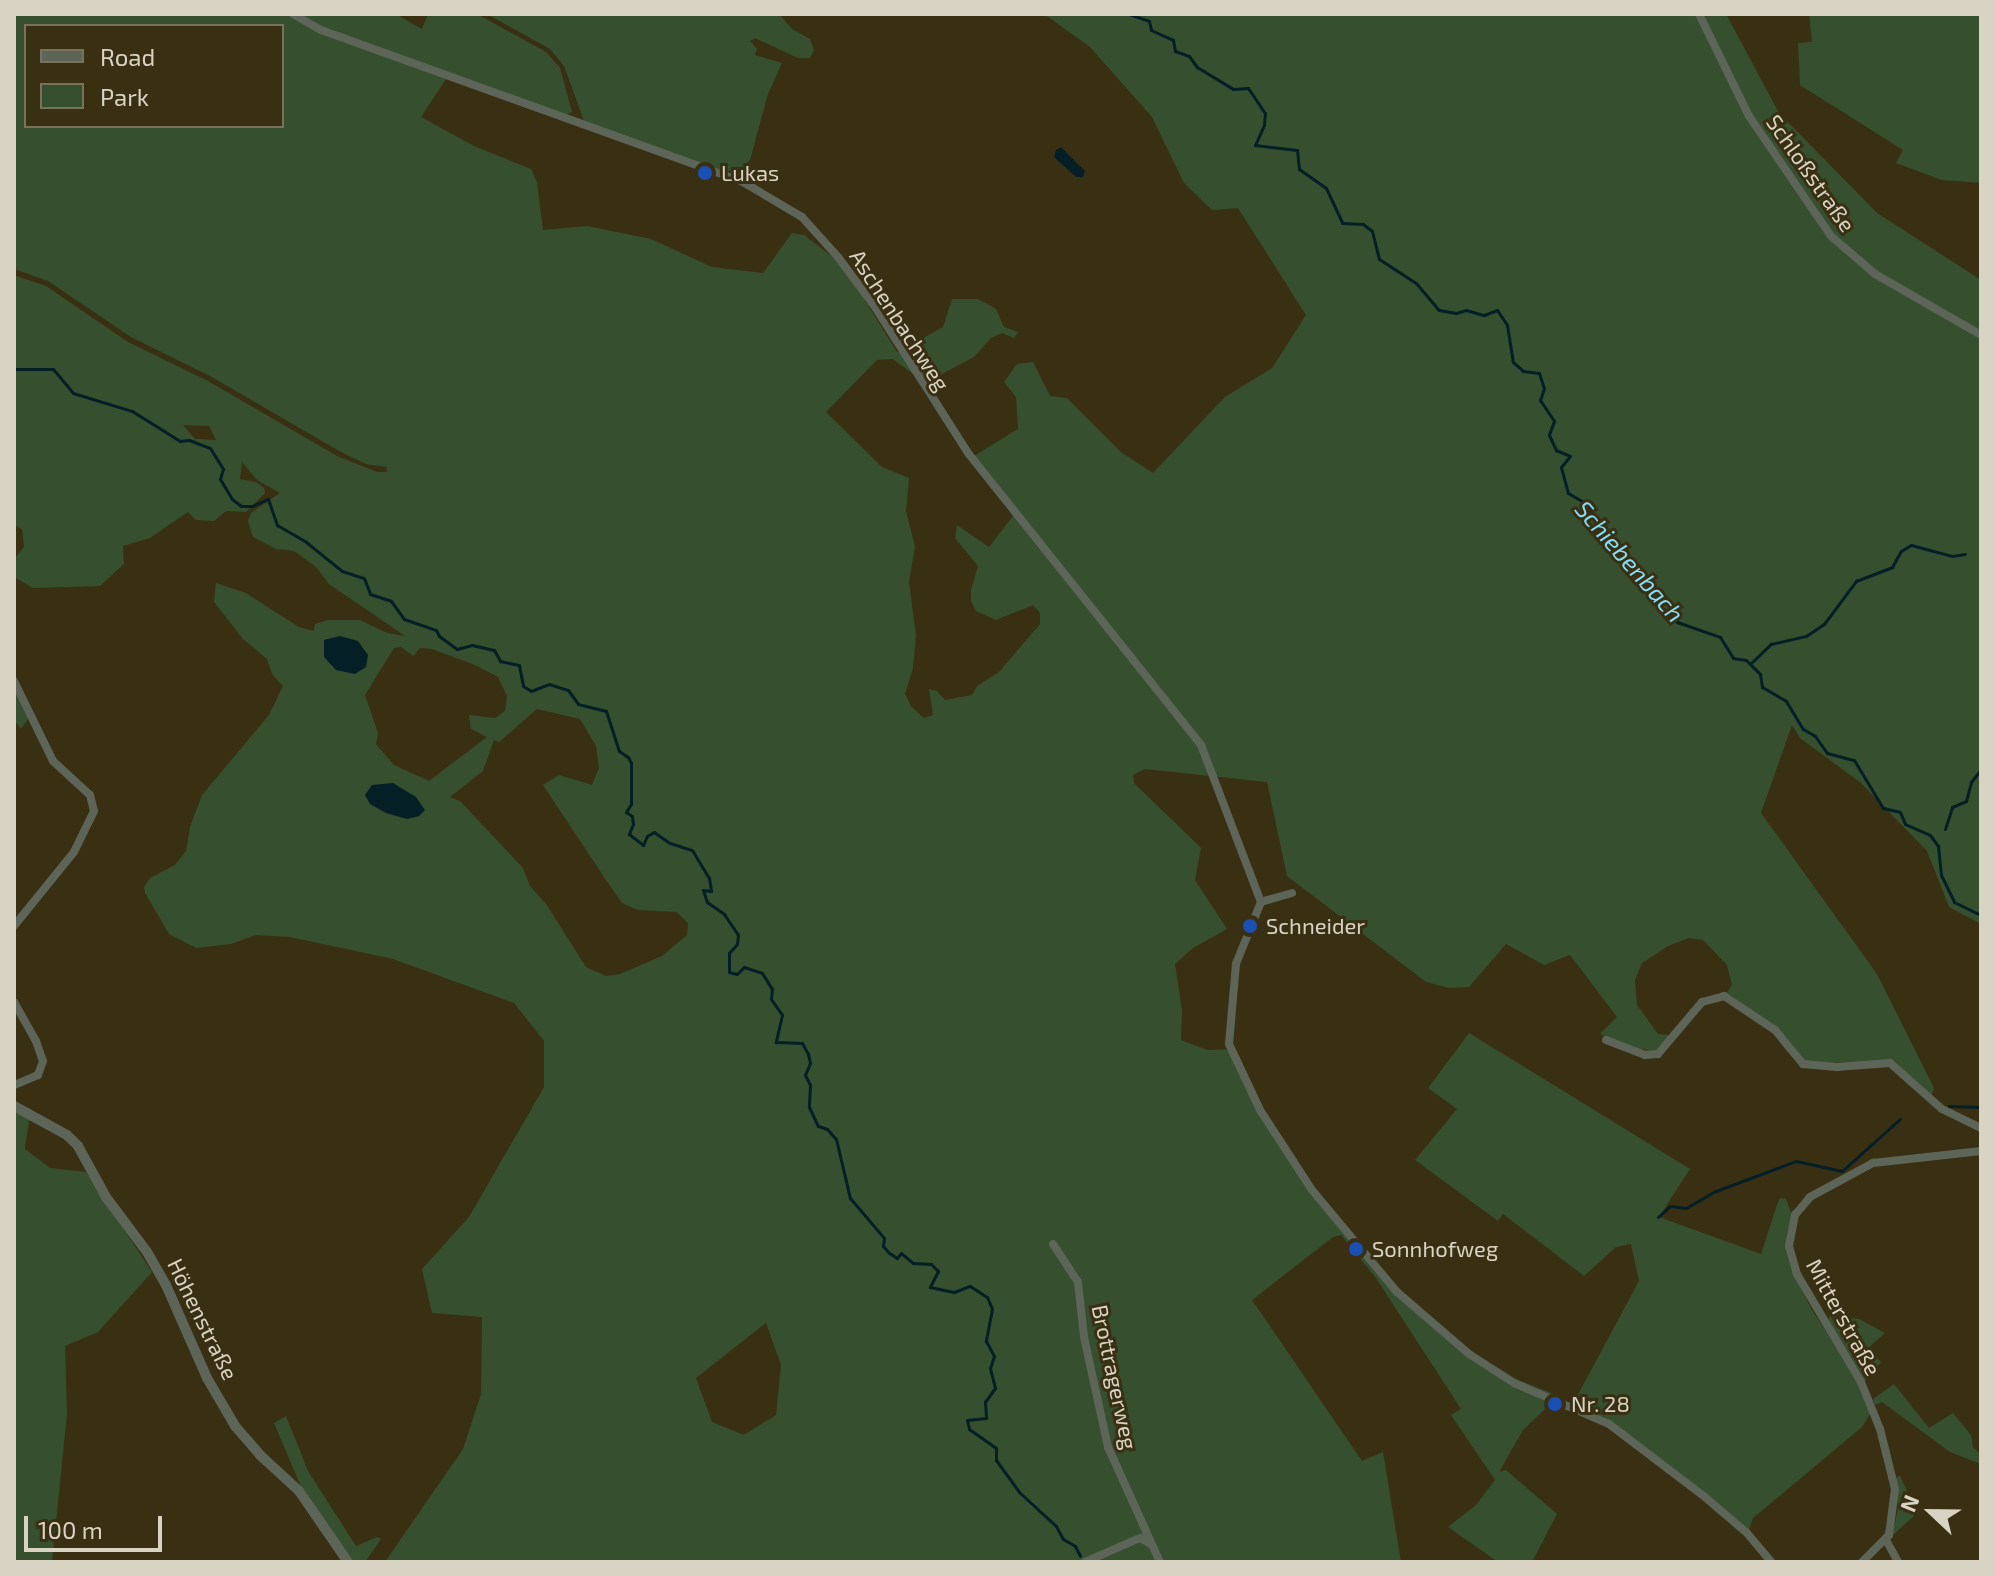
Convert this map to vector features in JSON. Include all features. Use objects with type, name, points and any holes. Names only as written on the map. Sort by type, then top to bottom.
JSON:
[{"type":"street","name":"Aschenbachweg","points":[[293,14],[321,30],[743,182],[780,201],[802,217],[838,257],[875,307],[968,453],[1141,674],[1201,745],[1261,902]]},
{"type":"street","name":"Schloßstraße","points":[[1699,14],[1749,116],[1831,236],[1875,274],[1981,335]]},
{"type":"street","points":[[14,681],[53,761],[90,795],[94,811],[74,852],[14,926]]},
{"type":"street","points":[[1292,893],[1261,902],[1236,964],[1229,1044],[1260,1110],[1319,1199],[1391,1286],[1469,1354],[1514,1383],[1609,1424],[1706,1498],[1747,1533],[1771,1562]]},
{"type":"street","points":[[1606,1040],[1645,1055],[1658,1054],[1702,1002],[1720,995],[1775,1030],[1803,1064],[1837,1067],[1890,1063],[1942,1109],[1981,1128]]},
{"type":"street","points":[[14,1002],[36,1041],[43,1061],[38,1075],[14,1085]]},
{"type":"street","name":"Höhenstraße","points":[[14,1106],[67,1135],[78,1146],[98,1185],[147,1252],[166,1285],[207,1378],[230,1419],[249,1445],[299,1491],[348,1562]]},
{"type":"street","name":"Mitterstraße","points":[[1886,1540],[1895,1500],[1885,1447],[1856,1372],[1819,1316],[1797,1274],[1789,1246],[1792,1225],[1806,1200],[1873,1163],[1981,1151]]},
{"type":"street","name":"Brottragerweg","points":[[1053,1244],[1078,1282],[1084,1337],[1108,1447],[1160,1562]]},
{"type":"street","points":[[1085,1562],[1141,1538],[1155,1548]]},
{"type":"street","points":[[1862,1562],[1886,1540],[1898,1562]]},
{"type":"green space","points":[[14,14],[396,14],[422,29],[428,14],[477,14],[546,52],[560,68],[572,112],[566,115],[450,73],[421,117],[474,146],[531,169],[537,182],[543,230],[587,226],[651,239],[712,267],[763,273],[792,233],[804,235],[834,258],[853,281],[897,352],[911,352],[918,341],[943,327],[952,299],[978,299],[996,309],[1004,327],[1018,332],[1014,338],[1002,333],[991,338],[974,357],[925,383],[893,359],[877,360],[826,412],[882,467],[909,478],[906,511],[915,547],[909,582],[916,635],[913,668],[905,694],[911,706],[924,718],[933,715],[929,689],[937,691],[945,700],[972,695],[977,686],[999,672],[1040,624],[1040,613],[1033,605],[996,620],[976,611],[971,601],[971,590],[978,566],[955,538],[957,525],[989,547],[1016,512],[974,456],[1018,429],[1016,397],[1004,382],[1017,364],[1033,362],[1050,396],[1067,398],[1122,453],[1153,473],[1225,397],[1272,368],[1306,315],[1238,208],[1212,210],[1184,183],[1152,117],[1090,47],[1044,14],[1726,14],[1779,113],[1877,213],[1981,280],[1981,924],[1949,907],[1927,851],[1861,783],[1800,738],[1792,725],[1761,813],[1877,974],[1934,1088],[1931,1097],[1891,1062],[1804,1063],[1784,1036],[1726,994],[1732,985],[1727,965],[1703,940],[1689,938],[1668,946],[1642,963],[1635,980],[1637,1005],[1658,1034],[1670,1035],[1654,1052],[1621,1044],[1600,1034],[1617,1017],[1570,955],[1544,965],[1506,944],[1469,987],[1449,988],[1426,982],[1287,876],[1267,782],[1145,769],[1133,775],[1134,783],[1201,848],[1195,880],[1227,929],[1193,948],[1175,964],[1182,1010],[1181,1040],[1207,1050],[1233,1049],[1263,1108],[1315,1188],[1393,1283],[1471,1351],[1516,1379],[1559,1396],[1523,1430],[1499,1472],[1506,1470],[1557,1514],[1532,1562],[1498,1562],[1448,1527],[1476,1505],[1495,1480],[1451,1415],[1461,1409],[1376,1278],[1341,1235],[1333,1237],[1252,1300],[1362,1461],[1383,1452],[1401,1562],[385,1562],[463,1449],[481,1394],[482,1317],[432,1313],[422,1269],[469,1217],[544,1087],[544,1041],[514,1003],[393,959],[290,937],[256,935],[231,944],[196,948],[169,934],[144,887],[150,878],[175,865],[186,851],[190,827],[202,795],[269,715],[283,686],[272,674],[267,659],[243,639],[214,602],[216,583],[246,593],[299,627],[314,631],[315,624],[328,620],[360,620],[387,633],[405,636],[329,584],[316,567],[294,551],[276,549],[253,537],[248,521],[251,513],[280,493],[257,480],[242,462],[240,479],[256,482],[265,493],[246,512],[226,511],[214,521],[196,520],[188,512],[150,538],[123,546],[124,564],[100,586],[33,588],[14,577],[14,559],[24,547],[22,529],[14,525],[14,275],[46,286],[128,342],[208,381],[337,456],[377,472],[387,472],[387,467],[366,464],[339,451],[210,376],[131,337],[48,281],[14,269]],"holes":[[[183,425],[209,426],[216,440],[195,439]],[[401,647],[413,656],[420,648],[432,649],[475,665],[498,677],[507,696],[505,711],[495,718],[469,715],[471,729],[487,737],[429,781],[394,765],[376,744],[378,733],[365,695],[394,648]],[[537,709],[580,719],[596,746],[599,768],[592,785],[559,775],[543,785],[622,903],[638,910],[677,912],[688,923],[687,935],[662,956],[620,974],[606,976],[586,967],[546,904],[530,886],[523,868],[460,801],[450,797],[483,771],[494,740],[499,742]],[[766,1323],[781,1365],[776,1415],[744,1435],[712,1422],[696,1378]]]},
{"type":"green space","points":[[487,14],[779,14],[792,29],[810,39],[814,50],[810,58],[798,58],[755,38],[750,41],[757,49],[755,55],[782,63],[768,94],[750,160],[743,167],[726,172],[584,121],[564,66],[550,49]]},
{"type":"green space","points":[[1809,14],[1981,14],[1981,183],[1942,180],[1896,163],[1903,150],[1800,85],[1798,43],[1812,42]]},
{"type":"green space","points":[[14,686],[29,718],[21,729],[14,720]]},
{"type":"green space","points":[[1469,1033],[1690,1169],[1659,1217],[1761,1254],[1780,1198],[1786,1199],[1792,1215],[1794,1275],[1812,1310],[1848,1364],[1871,1412],[1862,1427],[1753,1518],[1749,1530],[1611,1421],[1574,1402],[1639,1281],[1631,1244],[1616,1247],[1584,1276],[1503,1214],[1498,1221],[1415,1160],[1457,1109],[1428,1088]]},
{"type":"green space","points":[[14,1110],[29,1120],[25,1149],[50,1168],[86,1172],[152,1272],[98,1332],[65,1346],[67,1414],[52,1562],[14,1562]]},
{"type":"green space","points":[[1830,1315],[1859,1319],[1885,1333],[1868,1348],[1881,1362],[1865,1381],[1828,1323]]},
{"type":"green space","points":[[1894,1384],[1929,1428],[1953,1413],[1971,1435],[1973,1447],[1981,1455],[1981,1464],[1950,1452],[1882,1402],[1875,1405],[1873,1399]]},
{"type":"green space","points":[[286,1416],[308,1471],[356,1546],[377,1537],[381,1539],[365,1562],[352,1562],[302,1489],[274,1423]]},
{"type":"green space","points":[[1900,1476],[1917,1513],[1892,1536],[1898,1510],[1896,1478]]},
{"type":"water","points":[[1061,147],[1085,171],[1083,177],[1076,177],[1054,157]]},
{"type":"water","points":[[340,636],[358,641],[368,655],[366,667],[355,674],[336,670],[324,657],[324,640]]},
{"type":"water","points":[[393,783],[416,797],[425,810],[419,816],[407,819],[370,804],[365,795],[372,785]]},
{"type":"waterway","name":"Schiebenbach","points":[[1129,14],[1149,21],[1151,30],[1173,40],[1175,51],[1189,56],[1197,67],[1233,89],[1248,88],[1265,113],[1264,125],[1255,145],[1297,150],[1299,169],[1326,188],[1342,223],[1363,224],[1372,231],[1379,259],[1416,283],[1439,310],[1456,313],[1466,310],[1484,315],[1497,310],[1507,325],[1513,362],[1523,371],[1539,373],[1544,388],[1540,400],[1554,421],[1549,435],[1556,450],[1570,456],[1561,467],[1568,493],[1587,504],[1609,543],[1644,583],[1664,596],[1677,622],[1720,637],[1733,658],[1746,660],[1760,674],[1762,687],[1786,701],[1803,729],[1815,736],[1827,753],[1854,760],[1883,808],[1900,812],[1905,824],[1930,835],[1938,846],[1941,875],[1954,902],[1981,915]]},
{"type":"waterway","points":[[14,369],[53,369],[73,393],[132,411],[180,441],[189,440],[210,448],[223,469],[220,479],[232,499],[241,506],[252,506],[268,499],[277,525],[306,542],[342,571],[364,578],[370,594],[391,601],[404,619],[436,630],[439,636],[457,649],[472,645],[494,650],[500,661],[519,665],[523,686],[531,691],[549,684],[568,690],[578,704],[606,711],[619,751],[631,763],[631,804],[626,812],[632,816],[633,824],[629,834],[643,845],[647,836],[654,832],[670,843],[692,850],[709,878],[711,891],[703,890],[707,902],[724,914],[738,935],[737,944],[729,953],[729,972],[737,974],[744,967],[762,973],[772,989],[771,999],[782,1015],[776,1042],[802,1043],[808,1054],[810,1063],[805,1075],[810,1085],[809,1107],[818,1126],[827,1129],[836,1139],[850,1198],[884,1238],[883,1246],[888,1252],[897,1258],[901,1253],[913,1263],[931,1264],[938,1271],[930,1287],[954,1292],[970,1286],[987,1297],[992,1309],[986,1341],[994,1356],[990,1368],[995,1388],[985,1402],[986,1418],[967,1420],[969,1429],[996,1448],[996,1460],[1019,1492],[1056,1526],[1063,1539],[1075,1546],[1080,1556]]},
{"type":"waterway","points":[[1751,663],[1771,644],[1806,636],[1824,624],[1856,581],[1892,567],[1901,551],[1911,545],[1952,556],[1965,554]]},
{"type":"waterway","points":[[1945,829],[1952,807],[1966,801],[1971,782],[1981,769]]},
{"type":"waterway","points":[[1949,1106],[1981,1107]]},
{"type":"waterway","points":[[1658,1217],[1670,1206],[1686,1208],[1716,1191],[1796,1161],[1842,1171],[1900,1119]]},
{"type":"place","name":"Lukas","points":[[705,173]]},
{"type":"place","name":"Schneider","points":[[1250,926]]},
{"type":"place","name":"Sonnhofweg","points":[[1356,1249]]},
{"type":"place","name":"Nr. 28","points":[[1555,1404]]}]
